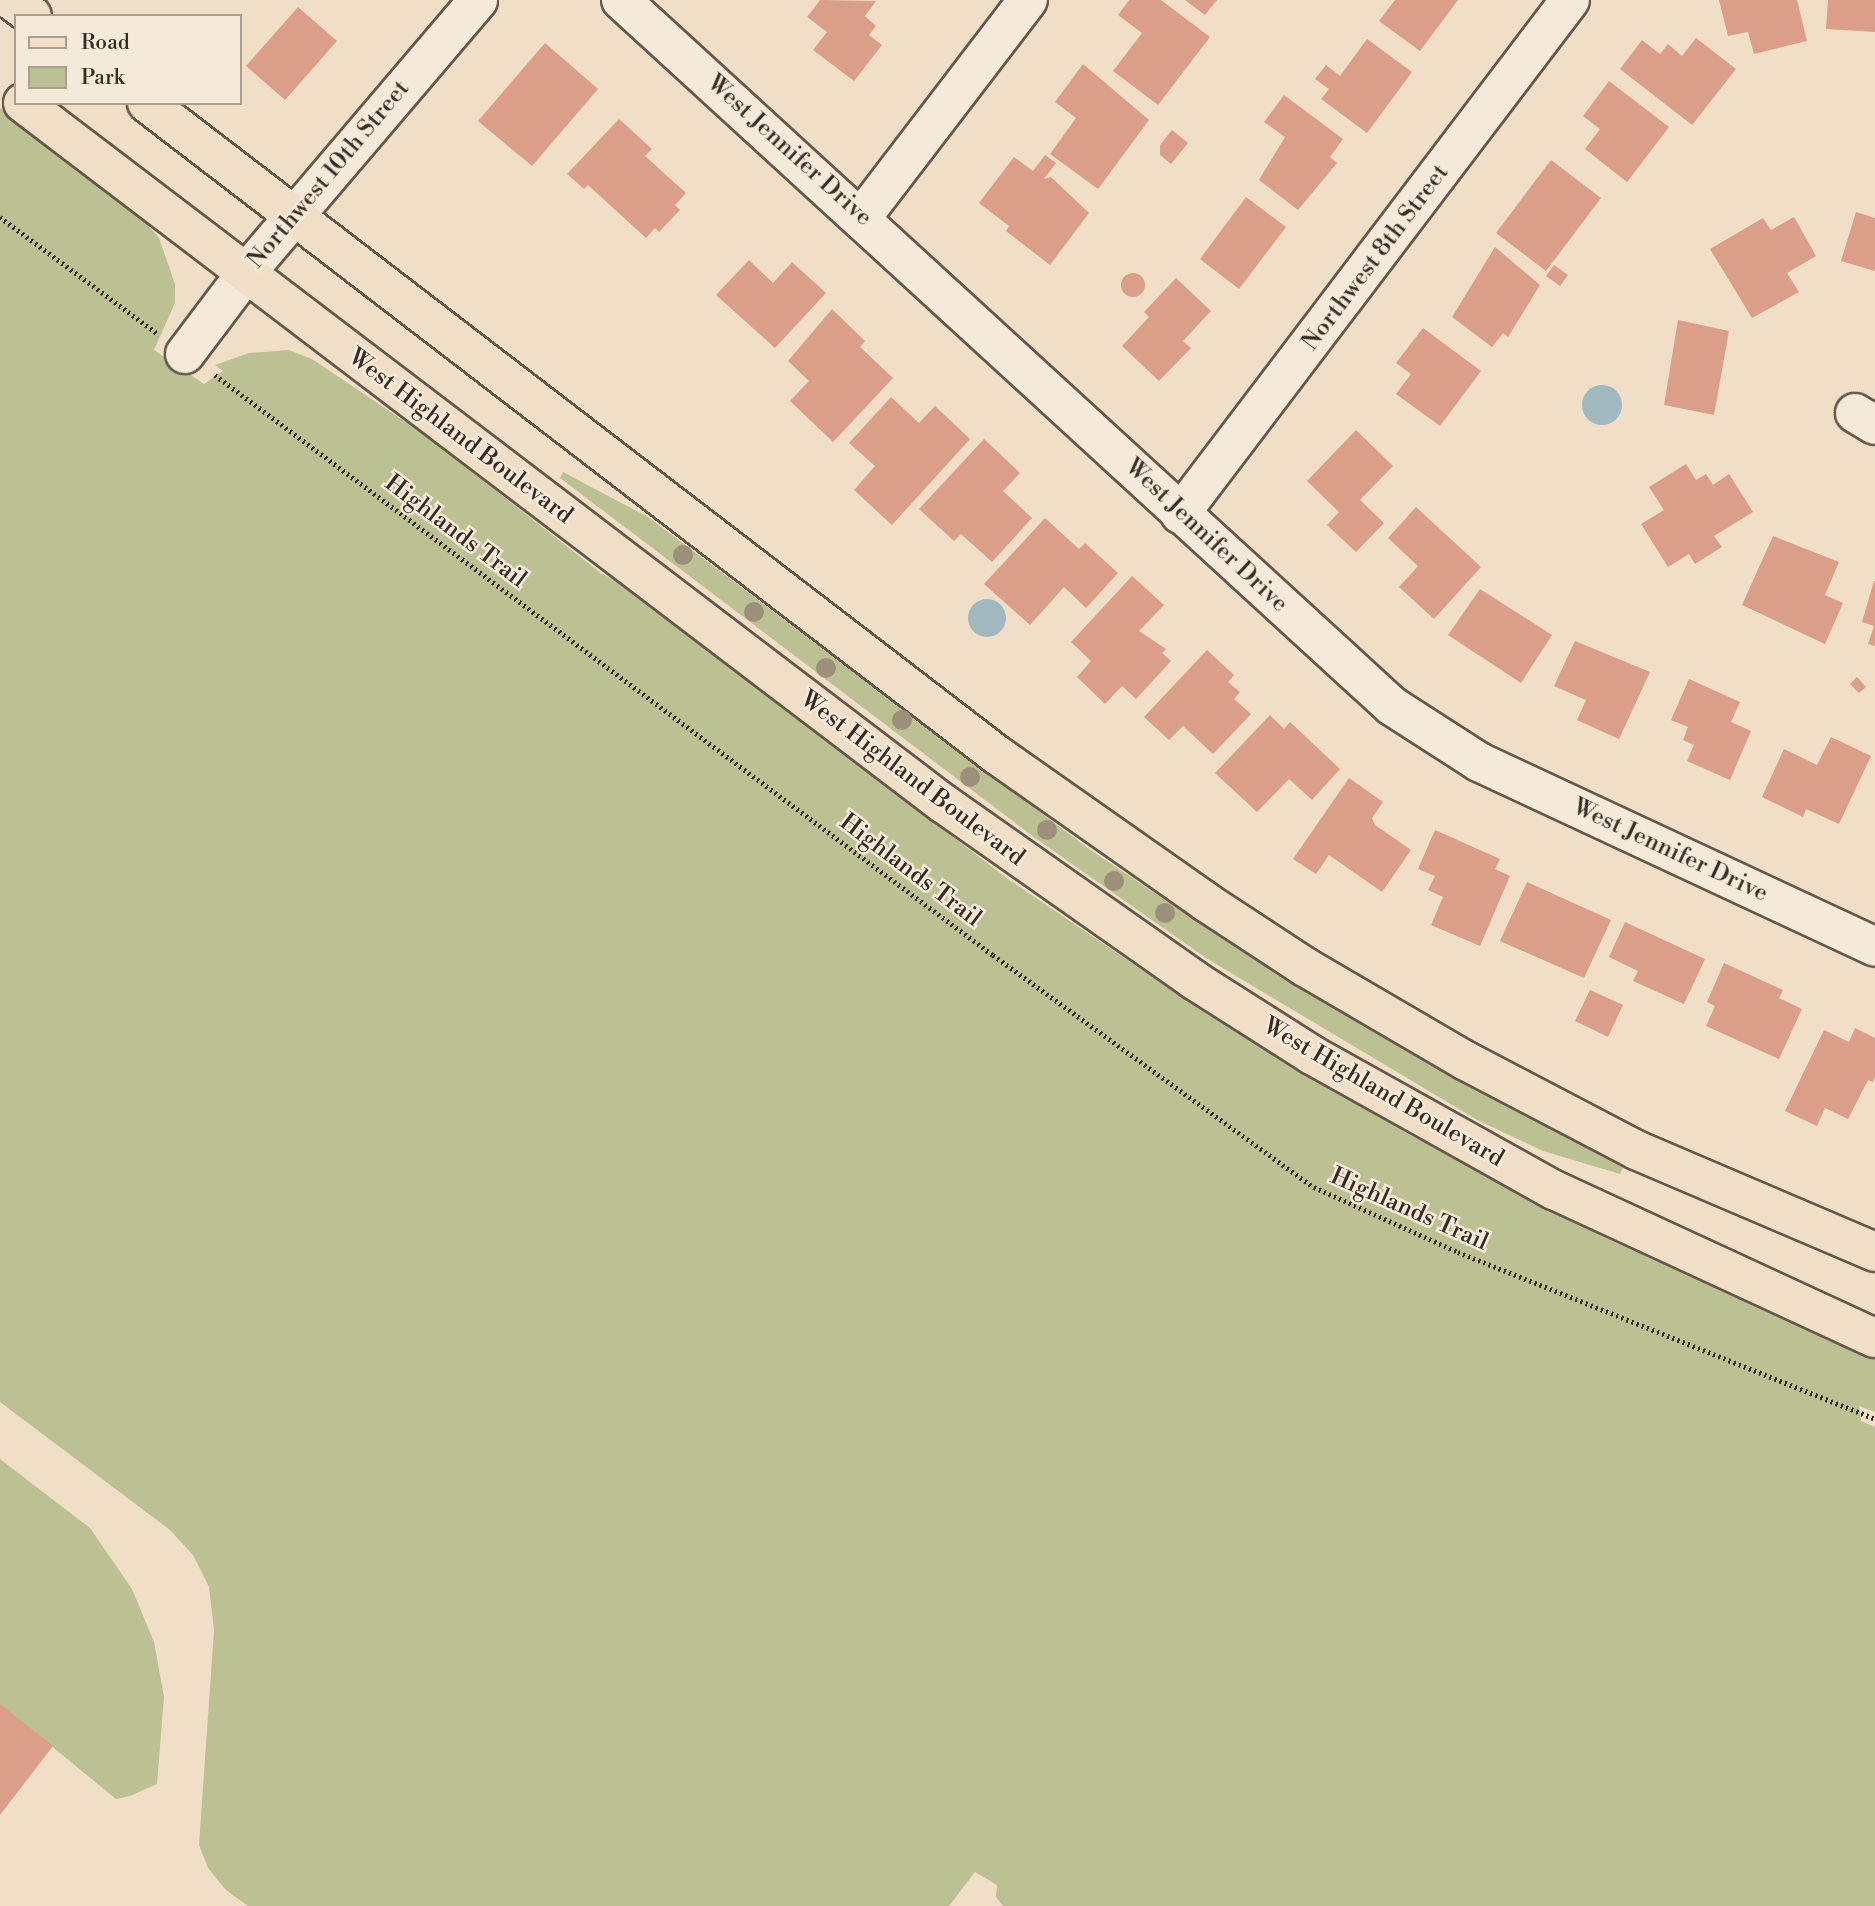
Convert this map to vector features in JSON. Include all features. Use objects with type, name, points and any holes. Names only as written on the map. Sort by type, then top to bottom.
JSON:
[{"type":"main road","points":[[11,0],[29,14]]},
{"type":"main road","name":"West Highland Boulevard","points":[[26,105],[954,812],[1194,980],[1312,1055],[1555,1190],[1875,1338]]},
{"type":"main road","points":[[150,105],[1007,763],[1250,931],[1466,1061],[1636,1150],[1875,1252]]},
{"type":"street","name":"Northwest 10th Street","points":[[185,354],[246,273],[478,0]]},
{"type":"street","name":"West Jennifer Drive","points":[[621,0],[862,217],[1180,514],[1392,706],[1433,736],[1479,762],[1875,947]]},
{"type":"street","points":[[862,217],[1028,0]]},
{"type":"street","name":"Northwest 8th Street","points":[[1180,514],[1570,0]]},
{"type":"path","name":"Highlands Trail","points":[[0,217],[1277,1164],[1359,1212],[1875,1419]]},
{"type":"green space","points":[[0,108],[141,217],[159,238],[175,284],[175,303],[154,350],[204,384],[223,371],[215,365],[249,353],[289,350],[312,359],[425,435],[602,574],[616,580],[1008,879],[1207,1014],[1408,1134],[1608,1239],[1875,1358],[1875,1412],[1859,1406],[1861,1421],[1875,1427],[1875,1906],[1003,1906],[996,1897],[997,1885],[975,1872],[949,1906],[248,1906],[226,1890],[208,1868],[199,1845],[214,1630],[209,1587],[193,1555],[170,1530],[0,1402]]},
{"type":"green space","points":[[563,472],[648,517],[1089,849],[1243,952],[1430,1065],[1624,1166],[1620,1174],[1543,1151],[1479,1121],[1206,958],[1035,838],[560,478]]},
{"type":"green space","points":[[0,1459],[90,1528],[132,1589],[154,1642],[164,1697],[157,1784],[130,1796],[116,1799],[0,1704]]},
{"type":"water","points":[[1602,385],[1610,386],[1616,391],[1621,397],[1621,413],[1616,419],[1610,424],[1602,425],[1594,424],[1588,419],[1583,413],[1582,405],[1583,397],[1588,391],[1594,386]]},
{"type":"water","points":[[987,599],[1001,604],[1006,618],[1001,632],[987,637],[973,632],[968,618],[973,604]]},
{"type":"building","points":[[820,0],[876,1],[865,16],[876,26],[869,35],[882,45],[854,81],[813,50],[827,32],[807,17]]},
{"type":"building","points":[[1129,0],[1161,0],[1210,37],[1158,105],[1113,71],[1142,33],[1118,15]]},
{"type":"building","points":[[1185,0],[1217,0],[1205,15]]},
{"type":"building","points":[[1395,0],[1458,0],[1420,51],[1379,21]]},
{"type":"building","points":[[1719,0],[1797,0],[1807,41],[1754,54],[1748,32],[1728,36]]},
{"type":"building","points":[[1828,0],[1875,0],[1875,32],[1826,29]]},
{"type":"building","points":[[298,7],[337,41],[285,100],[246,66]]},
{"type":"building","points":[[1696,38],[1736,69],[1692,125],[1620,69],[1642,40],[1660,54],[1668,44],[1682,56]]},
{"type":"building","points":[[1367,39],[1412,72],[1367,133],[1321,99],[1329,89],[1315,79],[1326,65],[1340,76]]},
{"type":"building","points":[[545,43],[598,89],[532,166],[478,121]]},
{"type":"building","points":[[1083,64],[1149,120],[1098,189],[1050,154],[1076,118],[1055,102]]},
{"type":"building","points":[[1609,81],[1669,127],[1627,182],[1585,149],[1600,129],[1583,116]]},
{"type":"building","points":[[1284,95],[1343,139],[1330,157],[1337,163],[1298,210],[1259,180],[1285,137],[1264,122]]},
{"type":"building","points":[[619,119],[652,149],[645,156],[686,193],[675,205],[680,210],[659,232],[655,228],[646,238],[588,185],[584,189],[567,174]]},
{"type":"building","points":[[1172,130],[1188,143],[1171,164],[1160,155],[1160,145]]},
{"type":"building","points":[[1045,155],[1056,163],[1044,179],[1051,177],[1089,213],[1050,265],[1006,231],[1009,226],[979,203],[1014,157],[1033,171]]},
{"type":"building","points":[[1551,160],[1601,198],[1546,271],[1496,233]]},
{"type":"building","points":[[1246,197],[1286,227],[1239,289],[1200,259]]},
{"type":"building","points":[[1856,212],[1875,218],[1875,271],[1841,261]]},
{"type":"building","points":[[1794,217],[1816,256],[1787,273],[1799,292],[1752,318],[1710,249],[1763,218],[1771,230]]},
{"type":"building","points":[[1495,247],[1540,285],[1508,337],[1503,333],[1492,347],[1452,317]]},
{"type":"building","points":[[749,260],[773,283],[792,262],[826,293],[775,348],[716,295]]},
{"type":"building","points":[[1554,265],[1568,275],[1560,286],[1546,276]]},
{"type":"building","points":[[1133,273],[1142,276],[1145,285],[1142,294],[1133,297],[1124,294],[1121,285],[1124,276]]},
{"type":"building","points":[[1176,278],[1211,311],[1183,341],[1191,348],[1159,381],[1122,346],[1149,317],[1144,312]]},
{"type":"building","points":[[832,309],[865,341],[860,347],[893,378],[833,442],[790,401],[809,381],[788,361]]},
{"type":"building","points":[[1678,320],[1729,331],[1714,415],[1664,405]]},
{"type":"building","points":[[1423,328],[1481,371],[1440,426],[1396,394],[1411,374],[1396,363]]},
{"type":"building","points":[[891,397],[919,423],[935,406],[970,439],[892,525],[854,490],[875,466],[849,443]]},
{"type":"building","points":[[1356,430],[1393,466],[1360,500],[1384,523],[1356,552],[1327,525],[1339,512],[1307,481]]},
{"type":"building","points":[[984,439],[1020,473],[1003,491],[1032,518],[992,562],[961,534],[954,541],[919,509]]},
{"type":"building","points":[[1686,464],[1696,480],[1706,474],[1713,485],[1729,474],[1753,512],[1714,536],[1722,547],[1695,564],[1689,554],[1668,567],[1641,524],[1664,510],[1649,487]]},
{"type":"building","points":[[1416,507],[1481,567],[1434,619],[1399,587],[1418,566],[1388,538]]},
{"type":"building","points":[[1045,518],[1079,549],[1085,543],[1118,573],[1086,608],[1064,587],[1030,625],[984,584]]},
{"type":"building","points":[[1773,536],[1839,562],[1825,595],[1843,603],[1825,644],[1742,605]]},
{"type":"building","points":[[1132,576],[1164,605],[1139,631],[1166,649],[1162,653],[1171,661],[1136,699],[1122,686],[1105,704],[1077,677],[1091,661],[1071,642]]},
{"type":"building","points":[[1874,581],[1875,646],[1868,644],[1874,626],[1862,622]]},
{"type":"building","points":[[1480,589],[1552,635],[1521,683],[1448,635]]},
{"type":"building","points":[[1575,641],[1650,672],[1619,739],[1577,720],[1586,700],[1554,686]]},
{"type":"building","points":[[1207,650],[1234,675],[1228,682],[1240,692],[1234,699],[1251,714],[1213,754],[1183,726],[1169,740],[1144,717]]},
{"type":"building","points":[[1857,677],[1866,687],[1859,693],[1850,684]]},
{"type":"building","points":[[1689,679],[1740,702],[1731,722],[1751,731],[1730,780],[1687,761],[1694,745],[1683,740],[1688,727],[1671,720]]},
{"type":"building","points":[[1270,715],[1284,729],[1290,722],[1340,769],[1312,800],[1289,779],[1257,812],[1215,773]]},
{"type":"building","points":[[1831,737],[1871,756],[1839,824],[1806,809],[1803,817],[1762,797],[1784,749],[1817,765]]},
{"type":"building","points":[[1349,778],[1383,802],[1372,818],[1375,825],[1411,850],[1382,892],[1329,855],[1316,874],[1293,859]]},
{"type":"building","points":[[1435,830],[1500,859],[1495,869],[1510,876],[1480,946],[1431,925],[1443,897],[1428,890],[1435,876],[1418,869]]},
{"type":"building","points":[[1527,882],[1611,920],[1584,978],[1500,941]]},
{"type":"building","points":[[1625,922],[1705,959],[1684,1004],[1633,981],[1638,971],[1609,957]]},
{"type":"building","points":[[1724,963],[1783,990],[1779,998],[1802,1009],[1779,1059],[1706,1026],[1715,1006],[1707,1002]]},
{"type":"building","points":[[1590,990],[1623,1005],[1608,1037],[1575,1021]]},
{"type":"building","points":[[1855,1028],[1875,1038],[1875,1077],[1873,1082],[1868,1080],[1848,1119],[1825,1108],[1817,1126],[1785,1111],[1824,1030],[1849,1042]]},
{"type":"building","points":[[0,1704],[53,1746],[0,1815]]}]
